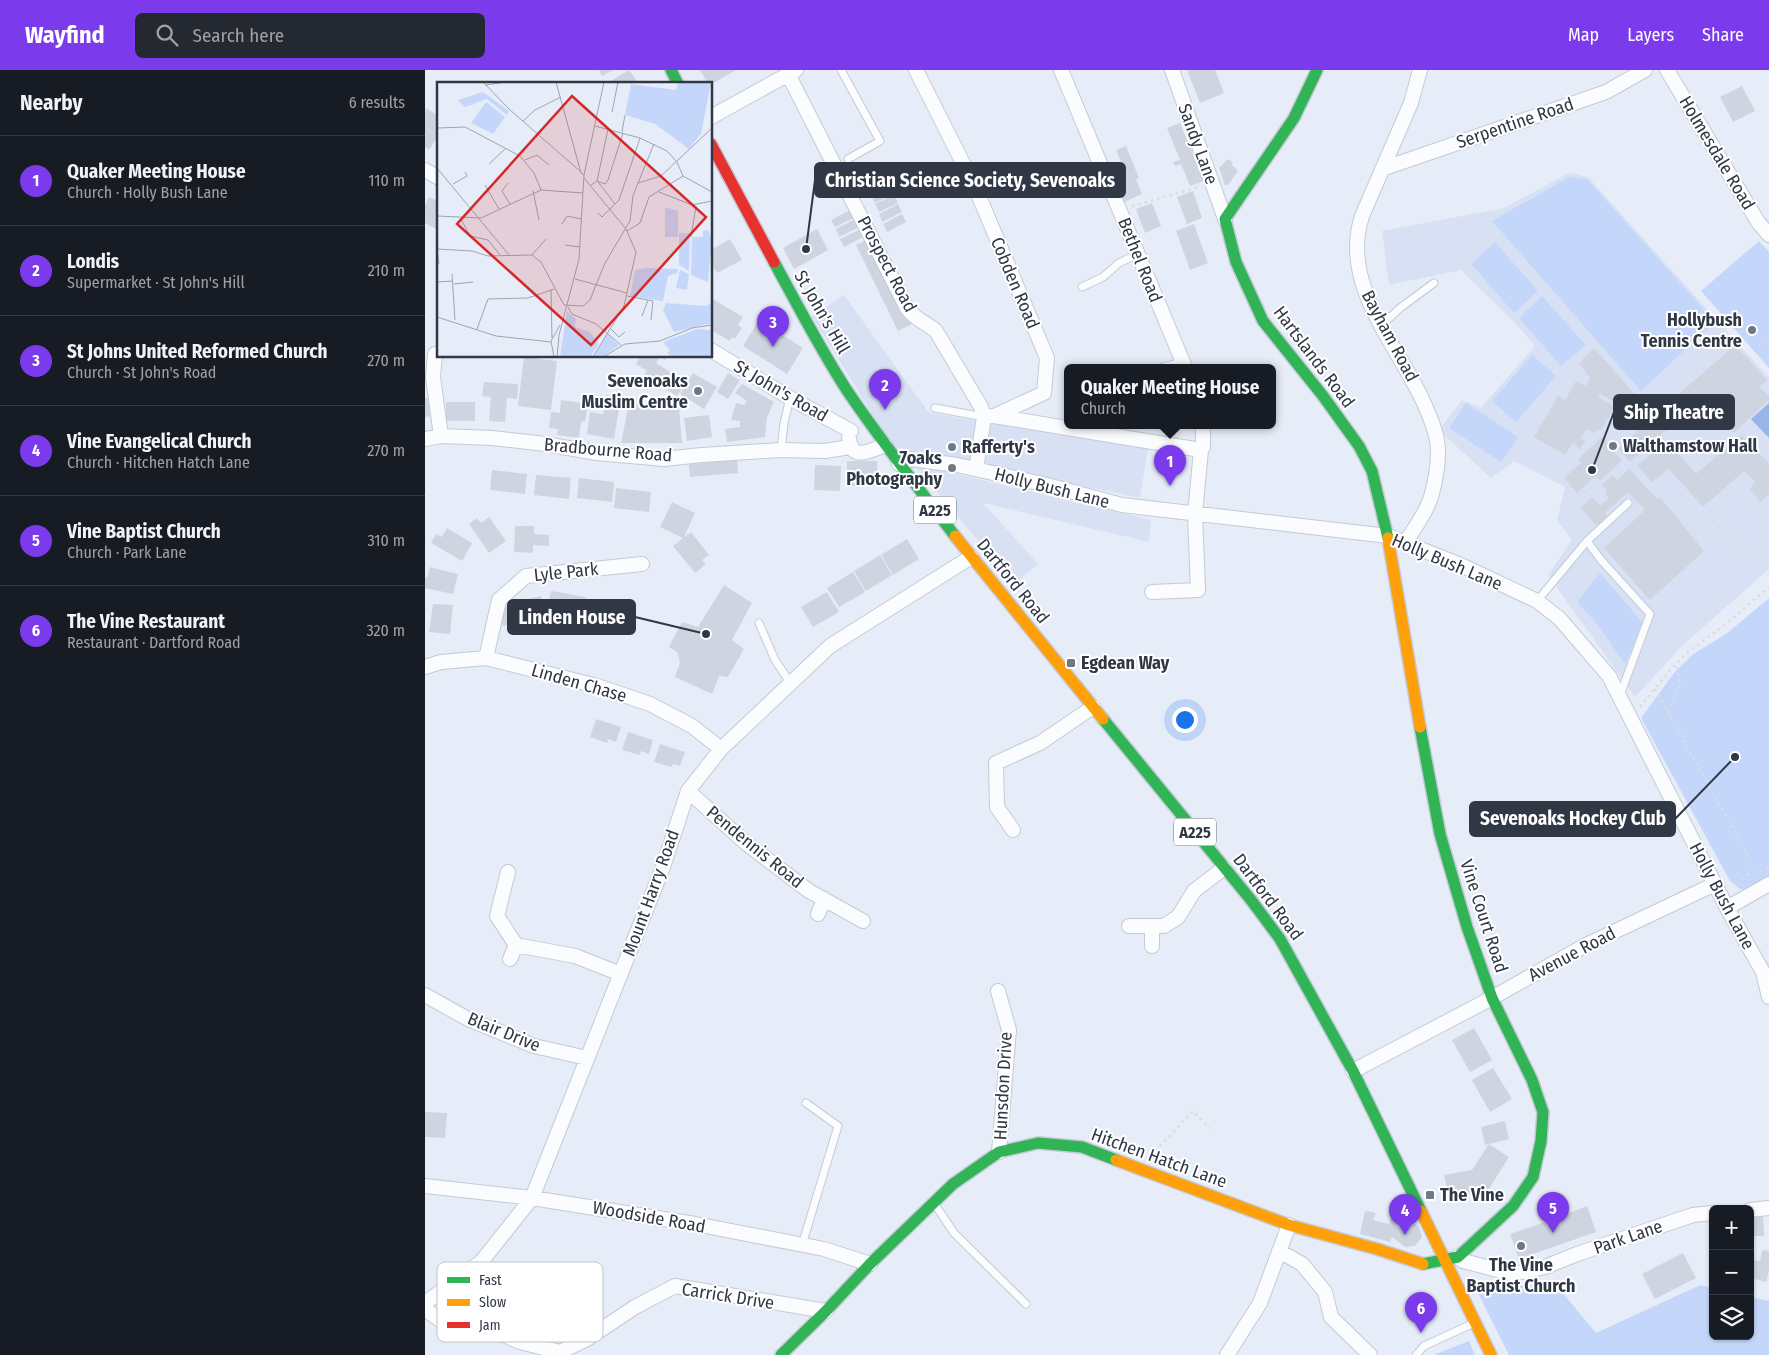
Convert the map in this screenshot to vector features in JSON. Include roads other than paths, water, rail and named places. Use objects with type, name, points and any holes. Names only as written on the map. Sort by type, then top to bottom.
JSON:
[{"type":"street","points":[[671,70],[677,82]]},
{"type":"street","name":"Cobden Road","points":[[916,70],[975,187],[1047,358],[1044,393],[989,416]]},
{"type":"street","name":"Bethel Road","points":[[1061,70],[1184,364]]},
{"type":"street","name":"Sandy Lane","points":[[1172,70],[1225,219]]},
{"type":"street","points":[[1225,219],[1294,118],[1317,70]]},
{"type":"street","name":"Bayham Road","points":[[1405,543],[1431,497],[1438,452],[1436,438],[1416,386],[1370,304],[1363,287],[1356,242],[1362,216],[1411,103],[1420,70]]},
{"type":"street","name":"Serpentine Road","points":[[1382,169],[1606,92],[1645,70]]},
{"type":"street","name":"Holmesdale Road","points":[[1667,70],[1758,222],[1769,234]]},
{"type":"street","points":[[713,116],[792,72]]},
{"type":"street","name":"Prospect Road","points":[[792,72],[907,308],[913,317],[937,331],[981,407],[989,416]]},
{"type":"street","name":"St John's Hill","points":[[713,148],[784,282],[847,390],[899,464]]},
{"type":"street","points":[[425,170],[437,177]]},
{"type":"street","name":"Hartslands Road","points":[[1225,219],[1236,262],[1263,321],[1359,446],[1373,471],[1388,536]]},
{"type":"street","name":"St John's Road","points":[[713,351],[851,431]]},
{"type":"street","points":[[435,354],[429,376],[441,436]]},
{"type":"street","points":[[850,447],[851,431],[866,416]]},
{"type":"street","points":[[976,469],[989,416],[1064,428]]},
{"type":"street","points":[[1070,429],[1201,450]]},
{"type":"street","points":[[1152,592],[1198,590],[1195,514],[1201,450],[1203,447],[1203,429]]},
{"type":"street","name":"Bradbourne Road","points":[[425,439],[441,436],[492,438],[597,453],[664,459],[781,450],[825,451],[850,447],[862,454],[885,446]]},
{"type":"street","name":"Holly Bush Lane","points":[[899,464],[911,459],[976,469],[1047,485],[1122,506],[1388,536],[1463,566],[1537,601],[1559,618],[1609,676],[1724,902],[1763,972],[1769,997]]},
{"type":"street","name":"Dartford Road","points":[[899,464],[971,557],[1251,900],[1280,939],[1299,969],[1452,1259],[1475,1322],[1491,1355]]},
{"type":"street","name":"Vine Court Road","points":[[1388,536],[1420,730],[1440,834],[1467,927],[1492,998],[1532,1080],[1543,1112],[1541,1141],[1533,1177],[1513,1206],[1452,1259]]},
{"type":"street","name":"Mount Harry Road","points":[[481,1262],[532,1198],[663,867],[688,791],[721,749],[830,646],[971,557]]},
{"type":"street","name":"Lyle Park","points":[[486,658],[499,600],[526,576],[641,564]]},
{"type":"street","name":"Linden Chase","points":[[425,667],[441,662],[486,658],[597,686],[650,704],[692,726],[721,749]]},
{"type":"street","points":[[1013,830],[997,807],[996,763],[1040,743],[1093,707]]},
{"type":"street","name":"Pendennis Road","points":[[688,791],[747,844],[809,891],[863,921]]},
{"type":"street","points":[[1129,926],[1165,926],[1178,917],[1194,891],[1224,868]]},
{"type":"street","points":[[508,872],[497,916],[516,945],[575,956],[621,974]]},
{"type":"street","name":"Avenue Road","points":[[1353,1072],[1492,998],[1584,946],[1715,884]]},
{"type":"street","points":[[1724,902],[1769,884]]},
{"type":"street","points":[[818,914],[824,899]]},
{"type":"street","points":[[1152,927],[1152,946]]},
{"type":"street","points":[[510,959],[516,945]]},
{"type":"street","name":"Hunsdon Drive","points":[[998,991],[1009,1030],[999,1152]]},
{"type":"street","name":"Blair Drive","points":[[425,995],[468,1018],[534,1046],[587,1058]]},
{"type":"street","name":"Hitchen Hatch Lane","points":[[781,1355],[870,1264],[953,1184],[999,1152],[1038,1143],[1082,1147],[1289,1225],[1424,1264],[1452,1259]]},
{"type":"street","name":"Woodside Road","points":[[425,1186],[532,1198],[685,1222],[802,1244],[870,1264]]},
{"type":"street","points":[[1754,1210],[1769,1208]]},
{"type":"street","name":"Park Lane","points":[[1452,1259],[1513,1274],[1545,1267],[1577,1254],[1693,1215],[1709,1213]]},
{"type":"street","points":[[1227,1355],[1260,1303],[1289,1225]]},
{"type":"street","points":[[1279,1251],[1302,1264],[1325,1292],[1331,1318],[1370,1355]]},
{"type":"street","name":"Carrick Drive","points":[[603,1328],[635,1307],[675,1286],[826,1311]]},
{"type":"street","name":"Mount Harry Road","points":[[425,1303],[437,1294]]},
{"type":"street","name":"Carrick Drive","points":[[425,1309],[437,1318]]},
{"type":"street","name":"Carrick Drive","points":[[520,1342],[560,1352],[581,1342]]},
{"type":"lane","points":[[841,70],[880,141],[848,159]]},
{"type":"lane","points":[[1082,287],[1103,277],[1123,260],[1137,254]]},
{"type":"lane","points":[[1382,325],[1400,308],[1434,283]]},
{"type":"lane","points":[[781,450],[784,423],[791,398]]},
{"type":"lane","points":[[935,408],[989,416]]},
{"type":"lane","points":[[1537,601],[1587,541],[1628,503]]},
{"type":"lane","points":[[1587,541],[1601,560],[1650,614],[1619,697]]},
{"type":"lane","points":[[759,623],[775,660],[791,684]]},
{"type":"lane","points":[[802,1244],[838,1126],[806,1103]]},
{"type":"lane","points":[[934,1203],[954,1233],[1025,1304]]},
{"type":"lane","points":[[1416,1355],[1423,1346],[1475,1322]]},
{"type":"place","name":"Christian Science Society, Sevenoaks","points":[[806,249]]},
{"type":"place","name":"Hollybush Tennis Centre","points":[[1752,330]]},
{"type":"place","name":"St Johns United Reformed Church","points":[[773,347]]},
{"type":"place","name":"Sevenoaks Muslim Centre","points":[[698,391]]},
{"type":"place","name":"Londis","points":[[885,410]]},
{"type":"place","name":"Walthamstow Hall","points":[[1613,446]]},
{"type":"place","name":"Rafferty's","points":[[952,447]]},
{"type":"place","name":"7oaks Photography","points":[[952,468]]},
{"type":"place","name":"Ship Theatre","points":[[1592,470]]},
{"type":"place","name":"Quaker Meeting House","points":[[1170,486]]},
{"type":"place","name":"Linden House","points":[[706,634]]},
{"type":"place","name":"Egdean Way","points":[[1071,663]]},
{"type":"place","name":"Sevenoaks Hockey Club","points":[[1735,757]]},
{"type":"place","name":"The Vine","points":[[1430,1195]]},
{"type":"place","name":"Vine Baptist Church","points":[[1553,1233]]},
{"type":"place","name":"Vine Evangelical Church","points":[[1405,1235]]},
{"type":"place","name":"The Vine Baptist Church","points":[[1521,1246]]},
{"type":"place","name":"The Vine Restaurant","points":[[1421,1333]]}]
